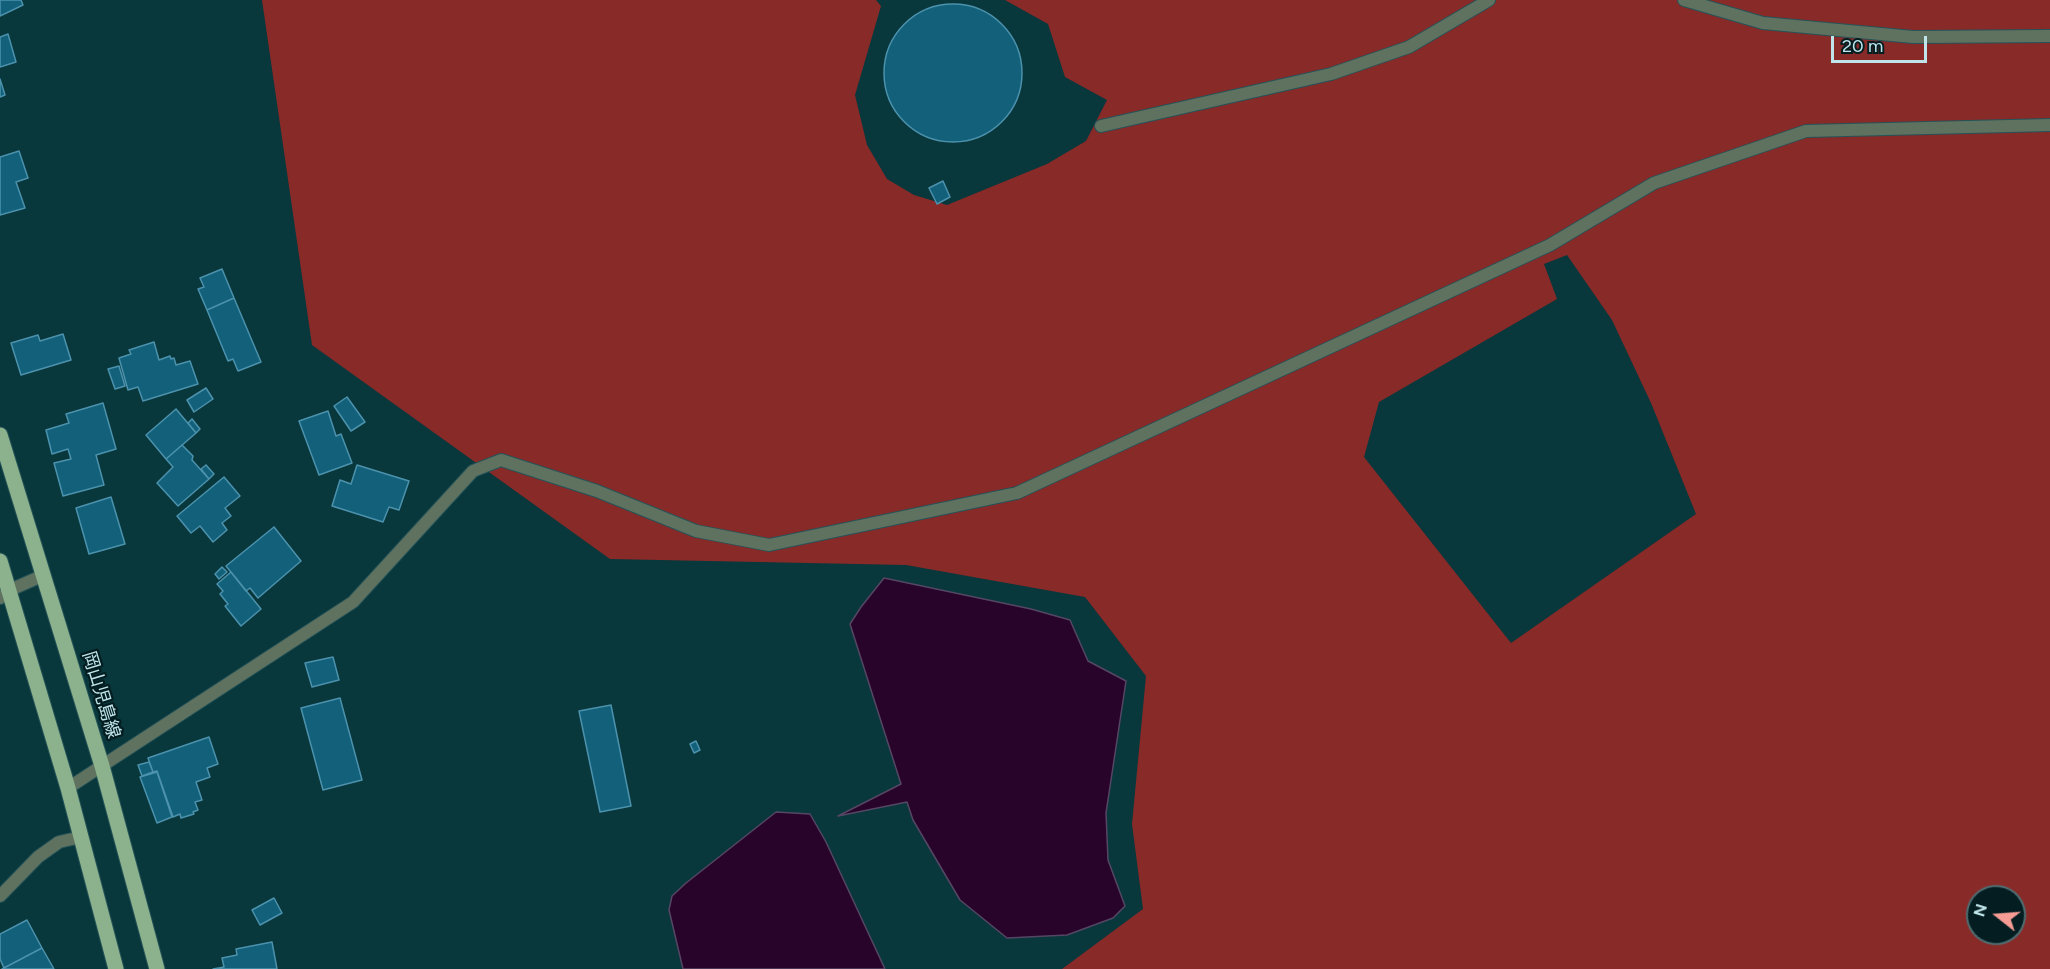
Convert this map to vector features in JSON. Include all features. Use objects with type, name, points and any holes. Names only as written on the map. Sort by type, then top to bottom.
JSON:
[{"type":"main road","name":"岡山児島線","points":[[0,435],[102,766],[157,969]]},
{"type":"main road","points":[[0,561],[5,594],[68,788],[116,969]]},
{"type":"street","points":[[1101,126],[1331,74],[1409,47],[1489,0]]},
{"type":"street","points":[[1684,0],[1763,23],[1913,37],[2050,36]]},
{"type":"street","points":[[68,788],[353,602],[474,471],[501,460],[597,490],[696,531],[769,545],[1017,493],[1550,245],[1654,183],[1806,131],[2050,125]]},
{"type":"street","points":[[5,594],[44,575]]},
{"type":"street","points":[[0,896],[38,857],[59,842],[81,837]]},
{"type":"shaded area","points":[[262,0],[876,0],[881,6],[855,95],[867,145],[887,179],[914,195],[947,205],[1047,164],[1086,141],[1107,100],[1065,77],[1048,24],[1005,0],[2050,0],[2050,969],[1062,969],[1143,909],[1132,824],[1146,676],[1085,597],[906,565],[610,559],[312,345]],"holes":[[[1567,255],[1612,320],[1651,403],[1696,514],[1511,643],[1364,457],[1379,402],[1557,299],[1544,264]]]},
{"type":"shaded area","points":[[884,578],[1031,609],[1070,620],[1088,661],[1126,681],[1106,813],[1108,860],[1125,906],[1113,918],[1067,935],[1007,938],[960,900],[913,820],[907,802],[838,816],[901,784],[850,624]]},
{"type":"shaded area","points":[[776,812],[810,814],[826,842],[885,969],[683,969],[669,910],[672,896]]},
{"type":"building","points":[[0,0],[21,0],[23,5],[0,16]]},
{"type":"building","points":[[953,4],[979,10],[991,16],[1001,25],[1010,35],[1016,47],[1022,73],[1016,99],[1010,111],[1001,121],[991,130],[979,136],[953,142],[927,136],[915,130],[905,121],[896,111],[890,99],[884,73],[890,47],[896,35],[905,25],[915,16],[927,10]]},
{"type":"building","points":[[8,34],[16,62],[0,67],[0,37]]},
{"type":"building","points":[[0,79],[5,95],[0,97]]},
{"type":"building","points":[[19,151],[28,178],[16,182],[25,208],[0,215],[0,157]]},
{"type":"building","points":[[943,181],[950,197],[937,204],[929,188]]},
{"type":"building","points":[[222,269],[234,298],[207,310],[198,289],[204,287],[200,278]]},
{"type":"building","points":[[234,298],[261,362],[238,371],[233,359],[228,361],[207,310]]},
{"type":"building","points":[[63,334],[71,360],[21,375],[11,343],[38,335],[40,341]]},
{"type":"building","points":[[154,342],[159,360],[170,356],[171,359],[174,358],[176,365],[190,361],[198,384],[143,401],[138,387],[128,390],[119,358],[131,354],[129,350]]},
{"type":"building","points":[[119,366],[125,386],[115,389],[108,369]]},
{"type":"building","points":[[206,388],[213,399],[194,412],[187,400]]},
{"type":"building","points":[[347,397],[365,422],[351,431],[334,406]]},
{"type":"building","points":[[103,403],[116,449],[96,455],[104,485],[63,496],[54,463],[71,459],[68,449],[52,454],[46,430],[69,423],[66,414]]},
{"type":"building","points":[[176,409],[196,433],[166,459],[146,435]]},
{"type":"building","points":[[328,411],[336,436],[341,434],[352,463],[319,475],[299,421]]},
{"type":"building","points":[[192,419],[200,429],[196,433],[188,423]]},
{"type":"building","points":[[182,445],[209,479],[178,506],[157,483],[173,467],[166,459]]},
{"type":"building","points":[[206,465],[214,474],[209,479],[201,469]]},
{"type":"building","points":[[357,465],[409,481],[399,510],[389,507],[383,522],[332,506],[340,480],[351,484]]},
{"type":"building","points":[[224,477],[240,496],[225,508],[231,516],[222,523],[227,530],[213,542],[200,526],[191,533],[177,516]]},
{"type":"building","points":[[111,497],[125,544],[89,554],[76,508]]},
{"type":"building","points":[[274,527],[301,561],[258,598],[250,588],[246,591],[226,566]]},
{"type":"building","points":[[222,567],[227,572],[219,579],[215,574]]},
{"type":"building","points":[[231,572],[261,609],[241,626],[225,606],[228,604],[220,594],[223,591],[217,584]]},
{"type":"building","points":[[333,657],[339,680],[312,687],[305,663]]},
{"type":"building","points":[[340,698],[362,780],[323,790],[301,708]]},
{"type":"building","points":[[611,705],[631,806],[600,812],[579,711]]},
{"type":"building","points":[[209,737],[218,764],[207,768],[210,777],[196,782],[202,800],[195,802],[198,810],[193,812],[194,814],[181,818],[180,814],[173,817],[157,771],[153,772],[148,758]]},
{"type":"building","points":[[696,741],[700,750],[694,753],[690,744]]},
{"type":"building","points":[[149,762],[153,772],[142,776],[138,765]]},
{"type":"building","points":[[157,772],[172,817],[157,823],[140,777]]},
{"type":"building","points":[[274,898],[282,913],[260,925],[252,910]]},
{"type":"building","points":[[27,920],[42,948],[4,968],[0,959],[0,934]]},
{"type":"building","points":[[272,942],[277,969],[213,969],[224,967],[222,958],[237,955],[236,949]]},
{"type":"building","points":[[42,948],[54,969],[2,969]]}]
